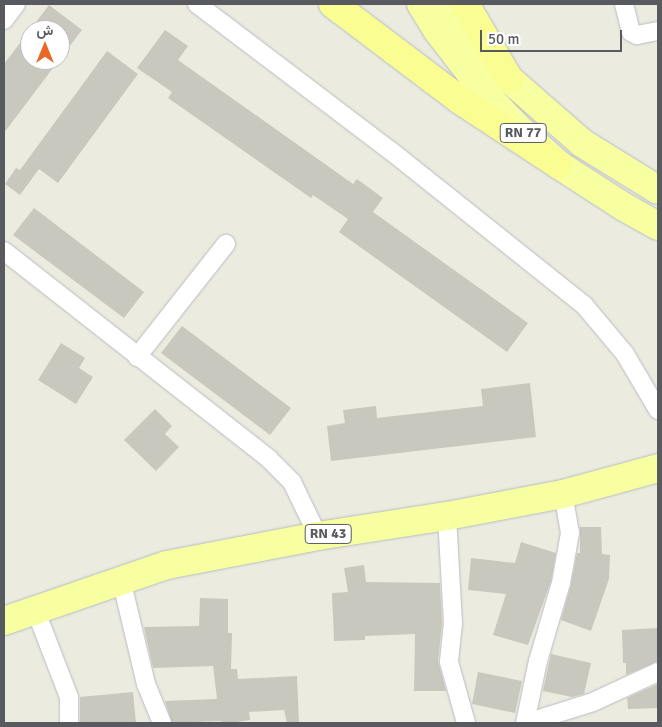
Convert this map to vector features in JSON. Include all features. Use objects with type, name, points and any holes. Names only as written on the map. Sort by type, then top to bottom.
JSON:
[{"type":"highway","points":[[333,4],[460,100],[559,164]]},
{"type":"highway","points":[[465,4],[509,79]]},
{"type":"main road","name":"RN 77","points":[[421,4],[437,30],[492,100],[522,132],[559,164],[624,207],[658,226]]},
{"type":"main road","name":"RN 77","points":[[443,4],[451,18],[509,79],[582,143],[658,190]]},
{"type":"main road","name":"RN 43","points":[[4,621],[121,579],[167,565],[318,536],[446,516],[564,494],[658,468]]},
{"type":"street","points":[[4,20],[16,4]]},
{"type":"street","points":[[197,4],[391,152],[584,305],[625,354],[658,410]]},
{"type":"street","points":[[624,4],[631,32],[637,35],[658,30]]},
{"type":"street","points":[[138,357],[226,244]]},
{"type":"street","points":[[4,252],[269,459],[292,482],[318,536]]},
{"type":"street","points":[[564,494],[570,533],[561,584],[538,661],[526,723],[593,702],[658,672]]},
{"type":"street","points":[[446,516],[453,623],[449,662],[466,723]]},
{"type":"street","points":[[121,579],[146,684],[162,723]]},
{"type":"street","points":[[35,609],[69,697],[69,723]]},
{"type":"building","points":[[49,5],[69,20],[38,20]]},
{"type":"building","points":[[70,21],[82,30],[70,46]]},
{"type":"building","points":[[165,30],[188,46],[178,60],[353,184],[357,179],[383,198],[373,212],[528,323],[507,352],[339,232],[348,219],[313,195],[311,198],[168,98],[172,92],[137,68]]},
{"type":"building","points":[[20,43],[20,70],[51,70],[4,133],[4,64]]},
{"type":"building","points":[[107,51],[138,74],[58,183],[39,169],[20,195],[5,184],[16,168],[20,170]]},
{"type":"building","points":[[34,208],[144,292],[124,318],[13,235]]},
{"type":"building","points":[[182,326],[291,408],[270,435],[161,353]]},
{"type":"building","points":[[61,343],[85,358],[79,368],[93,377],[76,404],[38,380]]},
{"type":"building","points":[[530,383],[536,437],[331,461],[327,426],[345,423],[343,410],[376,406],[377,418],[483,406],[481,389]]},
{"type":"building","points":[[155,409],[172,426],[165,434],[179,447],[156,471],[124,440]]},
{"type":"building","points":[[580,527],[601,527],[602,554],[610,555],[609,579],[591,631],[561,620],[571,585],[577,553],[580,553]]},
{"type":"building","points":[[521,542],[556,553],[551,581],[528,645],[493,635],[506,594],[468,590],[471,558],[515,563]]},
{"type":"building","points":[[364,565],[366,582],[440,583],[442,623],[438,661],[446,691],[414,691],[415,634],[365,636],[365,640],[334,641],[332,593],[348,592],[344,568]]},
{"type":"building","points":[[200,598],[228,599],[228,633],[232,633],[231,669],[237,669],[238,679],[297,676],[299,723],[287,723],[284,710],[249,712],[250,720],[230,723],[221,723],[221,721],[172,723],[165,701],[217,699],[213,666],[153,668],[144,627],[199,626]]},
{"type":"building","points":[[658,628],[658,661],[626,675],[626,663],[623,663],[622,630]]},
{"type":"building","points":[[551,654],[591,663],[584,694],[572,697],[543,691]]},
{"type":"building","points":[[478,672],[522,681],[515,713],[472,704]]},
{"type":"building","points":[[658,684],[658,708],[628,709],[627,698]]},
{"type":"building","points":[[133,692],[136,723],[80,723],[80,697]]}]
